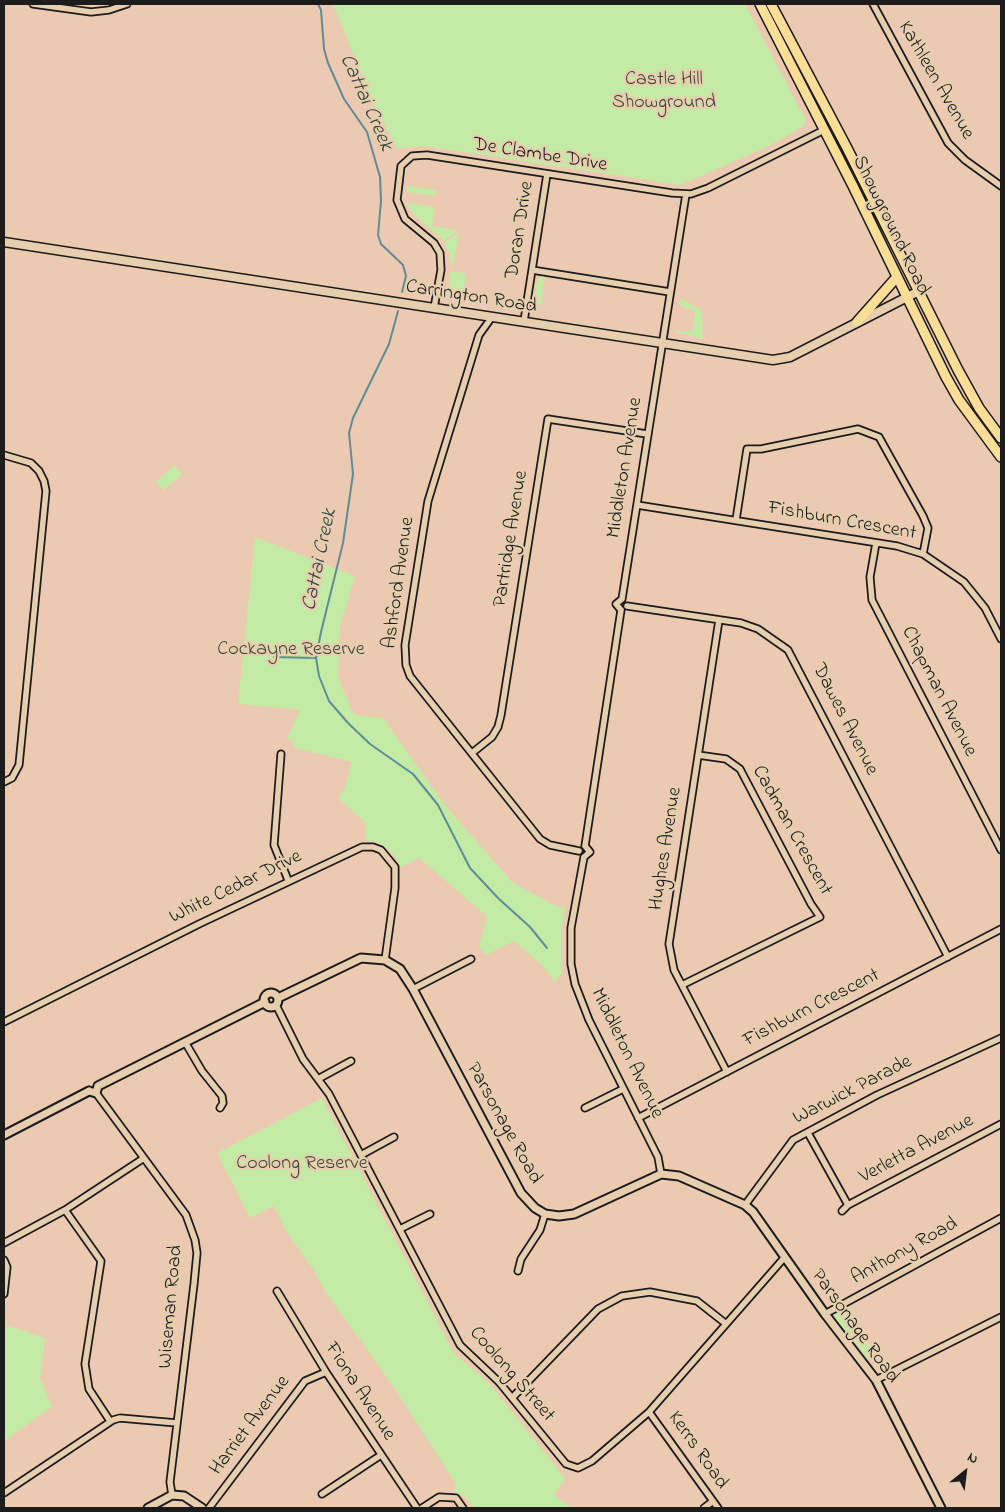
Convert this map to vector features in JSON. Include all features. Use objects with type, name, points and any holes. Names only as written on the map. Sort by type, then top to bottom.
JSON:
[{"type":"main road","name":"Showground Road","points":[[760,4],[958,400],[1001,456]]},
{"type":"main road","name":"Showground Road","points":[[771,4],[835,125],[970,393],[1001,438]]},
{"type":"main road","points":[[824,130],[835,125]]},
{"type":"main road","name":"Carrington Road","points":[[4,242],[758,359],[782,360],[919,291]]},
{"type":"main road","points":[[857,322],[896,278]]},
{"type":"street","points":[[33,4],[91,12],[109,10],[128,4]]},
{"type":"street","name":"Kathleen Avenue","points":[[872,4],[948,143],[965,160],[1001,186]]},
{"type":"street","name":"De Clambe Drive","points":[[434,308],[441,258],[434,244],[404,219],[398,208],[397,193],[400,172],[404,162],[412,156],[422,155],[686,194],[708,188],[824,130]]},
{"type":"street","name":"Doran Drive","points":[[524,322],[546,174]]},
{"type":"street","name":"Middleton Avenue","points":[[624,608],[616,604],[622,599],[686,194]]},
{"type":"street","points":[[532,270],[670,292]]},
{"type":"street","name":"Ashford Avenue","points":[[492,317],[479,335],[428,500],[404,655],[410,676],[540,839],[550,845],[579,850]]},
{"type":"street","name":"Partridge Avenue","points":[[472,753],[492,738],[498,728],[501,715],[548,419],[647,434]]},
{"type":"street","points":[[736,520],[747,449],[761,449],[858,429],[879,437],[923,516],[928,528],[923,554]]},
{"type":"street","points":[[4,455],[31,463],[39,471],[46,491],[18,765],[12,778],[4,782]]},
{"type":"street","name":"Fishburn Crescent","points":[[637,505],[897,546],[923,554],[964,582],[985,608],[1001,639]]},
{"type":"street","name":"Chapman Avenue","points":[[876,543],[870,577],[872,600],[1001,850]]},
{"type":"street","points":[[584,857],[579,850],[585,846],[626,601],[622,599]]},
{"type":"street","name":"Dawes Avenue","points":[[624,608],[741,623],[758,629],[788,650],[948,957]]},
{"type":"street","name":"Hughes Avenue","points":[[719,620],[669,944],[671,961],[727,1072]]},
{"type":"street","points":[[281,754],[274,845],[288,880]]},
{"type":"street","name":"Cadman Crescent","points":[[682,985],[820,917],[811,904],[740,769],[726,759],[698,755]]},
{"type":"street","name":"White Cedar Drive","points":[[4,1022],[288,880],[354,849],[367,846],[381,850],[390,858],[396,871],[385,960]]},
{"type":"street","name":"Middleton Avenue","points":[[585,846],[590,852],[584,857],[572,920],[572,964],[581,1003],[622,1089],[658,1157],[661,1174]]},
{"type":"street","name":"Fishburn Crescent","points":[[638,1118],[1001,930]]},
{"type":"street","points":[[265,1002],[270,1006],[354,960],[366,958],[385,960]]},
{"type":"street","points":[[413,988],[471,959]]},
{"type":"street","name":"Parsonage Road","points":[[385,960],[404,973],[521,1193],[535,1208],[545,1214]]},
{"type":"street","points":[[4,1135],[265,1002],[269,994],[275,994],[277,1002]]},
{"type":"street","name":"Coolong Street","points":[[277,1002],[303,1059],[329,1094],[460,1346],[497,1379],[566,1464],[578,1468],[592,1462],[649,1412],[725,1323],[784,1258]]},
{"type":"street","name":"Warwick Parade","points":[[745,1205],[793,1140],[877,1095],[1001,1038]]},
{"type":"street","points":[[185,1042],[202,1070],[222,1096],[223,1103],[220,1108]]},
{"type":"street","points":[[318,1079],[350,1062]]},
{"type":"street","points":[[585,1108],[622,1089]]},
{"type":"street","name":"Wiseman Road","points":[[94,1090],[188,1218],[197,1247],[170,1482],[172,1495]]},
{"type":"street","name":"Verletta Avenue","points":[[842,1211],[848,1204],[1001,1124]]},
{"type":"street","name":"Verletta Avenue","points":[[808,1133],[848,1204]]},
{"type":"street","points":[[361,1155],[394,1137]]},
{"type":"street","points":[[4,1243],[65,1210],[144,1158]]},
{"type":"street","points":[[518,1271],[521,1259],[540,1230],[545,1214],[559,1216],[574,1214],[661,1174]]},
{"type":"street","name":"Parsonage Road","points":[[661,1174],[680,1176],[745,1205],[876,1380],[941,1508]]},
{"type":"street","points":[[65,1210],[101,1260],[85,1364],[90,1389],[110,1421]]},
{"type":"street","points":[[400,1229],[430,1214]]},
{"type":"street","name":"Anthony Road","points":[[825,1314],[1001,1219]]},
{"type":"street","points":[[4,1260],[7,1267],[4,1294]]},
{"type":"street","name":"Fiona Avenue","points":[[277,1291],[326,1372],[381,1456],[418,1508]]},
{"type":"street","points":[[512,1398],[598,1309],[622,1296],[650,1292],[696,1301],[725,1323]]},
{"type":"street","points":[[876,1380],[1001,1317]]},
{"type":"street","name":"Harriet Avenue","points":[[209,1508],[305,1381],[326,1372]]},
{"type":"street","name":"Kerrs Road","points":[[649,1412],[718,1508]]},
{"type":"street","points":[[4,1493],[110,1421],[120,1418],[177,1423]]},
{"type":"street","points":[[322,1494],[381,1456]]},
{"type":"street","points":[[148,1508],[172,1495],[184,1496],[202,1508]]},
{"type":"street","points":[[422,1508],[439,1497],[456,1498],[463,1508]]},
{"type":"street","points":[[704,1508],[713,1501]]},
{"type":"green space","name":"Castle Hill Showground","points":[[333,4],[745,4],[806,120],[804,126],[767,147],[680,185],[423,146],[397,149],[371,98]]},
{"type":"green space","points":[[407,186],[437,190],[436,196],[406,192]]},
{"type":"green space","points":[[406,203],[435,207],[432,226],[456,230],[456,232],[444,241],[412,213]]},
{"type":"green space","points":[[459,232],[453,266],[444,243]]},
{"type":"green space","points":[[450,272],[466,274],[463,297],[469,298],[468,301],[448,296]]},
{"type":"green space","points":[[540,277],[545,277],[541,305],[536,304],[536,284]]},
{"type":"green space","points":[[681,298],[702,311],[703,339],[677,332],[676,330],[692,332],[695,311],[680,306]]},
{"type":"green space","points":[[174,465],[182,474],[164,490],[156,482]]},
{"type":"green space","name":"Cockayne Reserve","points":[[255,537],[355,576],[340,626],[338,677],[354,715],[383,718],[445,805],[513,883],[560,908],[565,906],[561,932],[561,975],[555,982],[542,965],[514,941],[486,955],[479,947],[487,916],[419,858],[401,867],[395,856],[385,847],[376,842],[365,840],[366,823],[338,798],[345,787],[352,762],[295,748],[293,742],[287,738],[300,710],[238,704]]},
{"type":"green space","name":"Coolong Reserve","points":[[322,1098],[454,1353],[490,1384],[550,1459],[565,1479],[554,1494],[571,1508],[474,1508],[465,1497],[454,1491],[456,1484],[391,1383],[324,1290],[313,1269],[286,1231],[274,1206],[250,1218],[217,1153]]},
{"type":"green space","points":[[848,1305],[875,1356],[869,1360],[833,1315]]},
{"type":"green space","points":[[9,1326],[45,1338],[40,1378],[52,1407],[4,1441],[4,1330]]},
{"type":"waterway","name":"Cattai Creek","points":[[318,4],[321,10],[324,49],[328,63],[344,99],[367,132],[380,177],[381,201],[378,235],[381,244],[403,265],[406,276],[402,292]]},
{"type":"waterway","name":"Cattai Creek","points":[[398,311],[389,344],[353,418],[349,433],[353,474],[343,543],[316,658],[319,676],[329,701],[348,723],[370,744],[413,774],[438,805],[470,868],[498,898],[530,927],[547,948]]},
{"type":"waterway","points":[[274,657],[316,658]]}]
